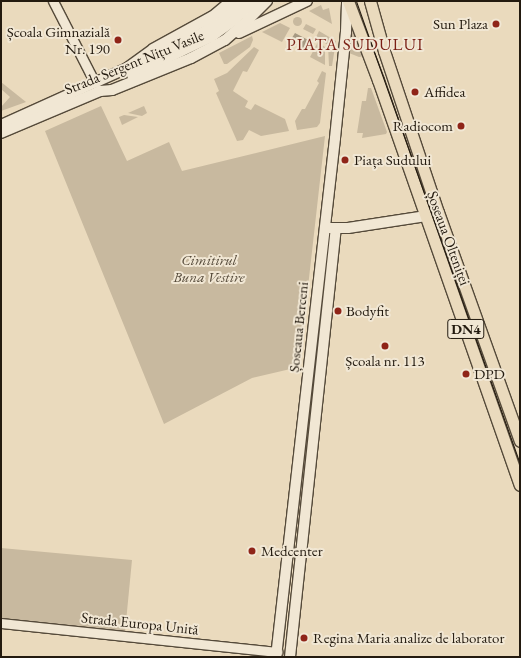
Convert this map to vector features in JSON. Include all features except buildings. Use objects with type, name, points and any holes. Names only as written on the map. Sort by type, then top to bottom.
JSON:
[{"type":"main road","name":"Strada Sergent Nițu Vasile","points":[[1,133],[97,87],[153,49],[209,18],[231,1]]},
{"type":"main road","points":[[127,68],[202,33],[223,19],[244,1]]},
{"type":"main road","points":[[97,87],[211,37],[234,20],[255,1]]},
{"type":"main road","name":"Strada Sergent Nițu Vasile","points":[[1,125],[97,87],[112,90],[166,68],[225,40],[268,1]]},
{"type":"main road","points":[[225,40],[307,1]]},
{"type":"main road","name":"Șoseaua Olteniței","points":[[348,1],[426,216],[520,485]]},
{"type":"main road","name":"Șoseaua Berceni","points":[[276,654],[325,228],[345,45],[348,1]]},
{"type":"main road","name":"Șoseaua Olteniței","points":[[370,1],[384,51],[438,212],[520,441]]},
{"type":"main road","points":[[325,228],[336,229],[426,216],[438,212]]},
{"type":"main road","name":"Șoseaua Berceni","points":[[290,657],[336,229]]},
{"type":"main road","points":[[291,519],[304,520]]},
{"type":"street","points":[[53,1],[97,87]]},
{"type":"street","name":"Strada Europa Unită","points":[[1,623],[276,654]]},
{"type":"green space","points":[[321,5],[323,10],[329,8],[332,24],[309,11]]},
{"type":"green space","points":[[297,16],[302,21],[297,26],[292,21]]},
{"type":"green space","points":[[351,22],[365,56],[359,57],[349,53]]},
{"type":"green space","points":[[280,23],[290,28],[282,42],[262,32]]},
{"type":"green space","points":[[306,24],[316,29],[313,34],[303,29]]},
{"type":"green space","points":[[319,31],[336,41],[332,66],[329,66],[328,45],[316,37]]},
{"type":"green space","points":[[252,36],[253,40],[250,47],[227,64],[224,64],[219,53]]},
{"type":"green space","points":[[318,42],[325,47],[325,65],[310,57]]},
{"type":"green space","points":[[254,47],[259,50],[247,72],[243,71],[233,91],[248,101],[245,107],[251,110],[255,104],[285,119],[289,131],[261,136],[249,130],[243,140],[237,141],[216,93],[219,91],[214,79],[227,73]]},
{"type":"green space","points":[[322,71],[326,73],[320,123],[317,127],[297,130],[295,121],[302,109],[305,109],[319,83],[317,81]]},
{"type":"green space","points":[[1,82],[26,102],[1,111],[1,107],[10,97],[1,89]]},
{"type":"green space","points":[[368,88],[371,88],[387,132],[386,134],[362,138],[363,133],[357,133],[362,101],[366,101]]},
{"type":"green space","name":"Cimitirul Buna Vestire","points":[[101,106],[127,161],[169,142],[182,171],[325,136],[299,367],[252,378],[164,424],[45,131]]},
{"type":"green space","points":[[144,106],[147,113],[142,116],[128,113]]},
{"type":"green space","points":[[124,115],[138,117],[122,125],[119,117]]},
{"type":"green space","points":[[1,548],[132,560],[125,632],[1,620]]},
{"type":"shaded area","points":[[295,33],[312,42],[308,51],[290,41]]},
{"type":"tram line","points":[[356,1],[520,465]]},
{"type":"place","name":"Sun Plaza","points":[[496,24]]},
{"type":"place","name":"Școala Gimnazială Nr. 190","points":[[118,40]]},
{"type":"place","name":"Affidea","points":[[415,92]]},
{"type":"place","name":"Radiocom","points":[[461,126]]},
{"type":"place","name":"Piața Sudului","points":[[345,160]]},
{"type":"place","name":"Bodyfit","points":[[338,311]]},
{"type":"place","name":"Școala nr. 113","points":[[385,346]]},
{"type":"place","name":"DPD","points":[[466,374]]},
{"type":"place","name":"Medcenter","points":[[252,551]]},
{"type":"place","name":"Regina Maria analize de laborator","points":[[304,638]]},
{"type":"district","name":"PIAȚA SUDULUI","points":[[355,45]]}]
